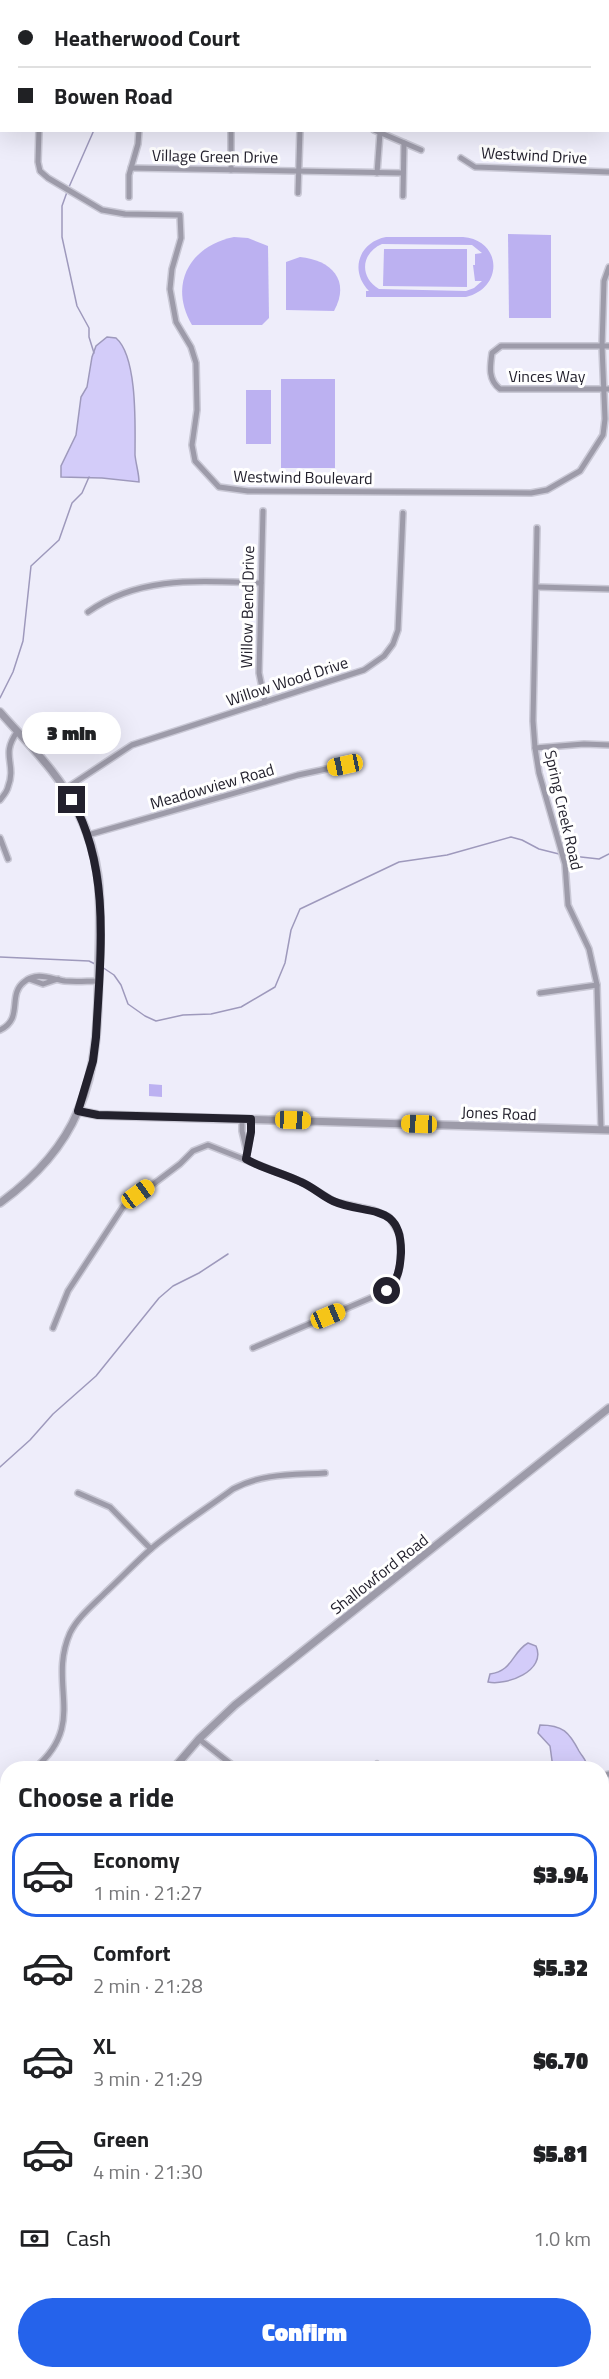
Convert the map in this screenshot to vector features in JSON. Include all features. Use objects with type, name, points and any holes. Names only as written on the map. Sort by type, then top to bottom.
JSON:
[{"type":"street","name":"Westwind Boulevard","points":[[39,132],[40,171],[79,197],[110,213],[180,215],[181,238],[172,269],[170,289],[176,322],[191,347],[197,371],[197,410],[192,445],[195,461],[219,487],[248,491],[531,493],[547,490],[580,471],[603,435],[606,389],[604,281],[609,267]]},
{"type":"street","name":"Village Green Drive","points":[[129,197],[131,168],[139,132]]},
{"type":"street","points":[[231,132],[231,170]]},
{"type":"street","name":"Village Green Drive","points":[[298,193],[300,132]]},
{"type":"street","points":[[377,173],[377,132],[421,150]]},
{"type":"street","points":[[403,196],[404,143]]},
{"type":"street","name":"Westwind Drive","points":[[461,158],[475,167],[609,172]]},
{"type":"street","name":"Village Green Drive","points":[[131,168],[403,173]]},
{"type":"street","name":"Vinces Way","points":[[606,346],[501,346],[492,353],[490,377],[500,389],[606,389]]},
{"type":"street","name":"Willow Bend Drive","points":[[263,512],[259,673],[265,702]]},
{"type":"street","name":"Willow Wood Drive","points":[[65,789],[132,745],[364,670],[378,662],[396,637],[399,623],[403,513]]},
{"type":"street","name":"Spring Creek Road","points":[[537,528],[533,721],[535,748],[565,864],[568,904],[589,949],[597,985],[601,1130]]},
{"type":"street","points":[[88,612],[100,603],[165,582],[261,583]]},
{"type":"street","points":[[537,587],[609,589]]},
{"type":"street","points":[[0,712],[65,789],[88,835],[99,891],[99,981],[93,1061],[78,1111],[46,1162],[23,1186],[0,1203]]},
{"type":"street","points":[[0,800],[8,788],[10,774],[5,754],[6,744],[17,732]]},
{"type":"street","points":[[535,748],[584,744],[609,745]]},
{"type":"street","name":"Meadowview Road","points":[[88,835],[345,765]]},
{"type":"street","points":[[0,838],[8,859]]},
{"type":"street","points":[[0,1030],[11,1022],[15,1013],[17,991],[23,982],[29,979],[43,984],[58,979],[99,981]]},
{"type":"street","points":[[540,993],[597,985]]},
{"type":"street","name":"Jones Road","points":[[78,1111],[98,1115],[609,1130]]},
{"type":"street","points":[[242,1119],[246,1159]]},
{"type":"street","points":[[246,1148],[251,1132],[251,1119]]},
{"type":"street","points":[[53,1329],[68,1291],[129,1201],[202,1146],[215,1146],[263,1168],[303,1182],[335,1202],[381,1213],[395,1224],[401,1241],[399,1272],[393,1285],[387,1291],[253,1348]]},
{"type":"street","name":"Shallowford Road","points":[[180,1761],[198,1739],[235,1705],[609,1408]]},
{"type":"street","points":[[43,1761],[60,1738],[63,1726],[64,1658],[70,1633],[84,1613],[151,1549],[246,1482],[267,1476],[325,1473]]},
{"type":"street","points":[[78,1493],[110,1508],[151,1549]]},
{"type":"street","points":[[198,1739],[227,1761]]},
{"type":"shaded area","points":[[508,234],[551,235],[551,318],[509,318]]},
{"type":"shaded area","points":[[234,237],[248,238],[268,246],[269,318],[262,325],[192,325],[185,310],[182,295],[183,282],[188,269],[195,258],[206,249]]},
{"type":"shaded area","points":[[386,237],[463,237],[476,240],[485,246],[491,255],[492,275],[487,284],[478,292],[466,297],[366,297],[366,291],[369,291],[359,275],[358,266],[363,251],[377,240]],"holes":[[[382,244],[472,245],[482,253],[475,254],[475,265],[473,265],[475,281],[482,281],[466,291],[379,289],[368,278],[366,272],[365,265],[370,253]]]},
{"type":"shaded area","points":[[384,249],[467,249],[467,287],[383,286]]},
{"type":"shaded area","points":[[300,257],[321,262],[335,274],[340,290],[334,311],[286,310],[286,262]]},
{"type":"shaded area","points":[[107,337],[116,338],[123,347],[132,376],[135,455],[139,482],[61,477],[61,466],[76,435],[81,397],[87,387],[92,357],[96,346]]},
{"type":"shaded area","points":[[281,379],[335,379],[335,468],[281,468]]},
{"type":"shaded area","points":[[246,390],[271,390],[271,444],[246,444]]},
{"type":"shaded area","points":[[149,1084],[162,1085],[162,1097],[149,1096]]},
{"type":"shaded area","points":[[528,1643],[536,1646],[538,1655],[536,1663],[530,1669],[523,1675],[505,1682],[488,1682],[490,1674],[508,1665]]},
{"type":"shaded area","points":[[540,1725],[560,1728],[572,1739],[586,1761],[552,1761],[550,1746],[538,1733]]},
{"type":"waterway","points":[[69,187],[93,132]]},
{"type":"waterway","points":[[67,192],[62,206],[62,237],[77,306],[89,328],[94,353]]},
{"type":"waterway","points":[[0,698],[13,672],[23,641],[31,566],[59,540],[72,503],[82,493],[89,477]]},
{"type":"waterway","points":[[102,967],[114,975],[121,985],[128,1004],[156,1021],[183,1015],[211,1014],[241,1007],[275,987],[285,963],[291,930],[300,909],[399,862],[447,855],[511,837],[539,849],[559,854]]},
{"type":"waterway","points":[[563,855],[599,859],[609,854]]},
{"type":"waterway","points":[[0,957],[89,961],[95,964]]},
{"type":"waterway","points":[[0,1467],[30,1440],[53,1414],[96,1376],[159,1298],[173,1286],[199,1273],[228,1254]]},
{"type":"route","points":[[72,800],[88,835],[95,862],[98,877],[100,931],[96,1037],[93,1061],[78,1111],[98,1115],[251,1119],[246,1159],[263,1168],[303,1182],[335,1202],[381,1213],[395,1224],[401,1241],[400,1265],[397,1278],[387,1291]]}]
